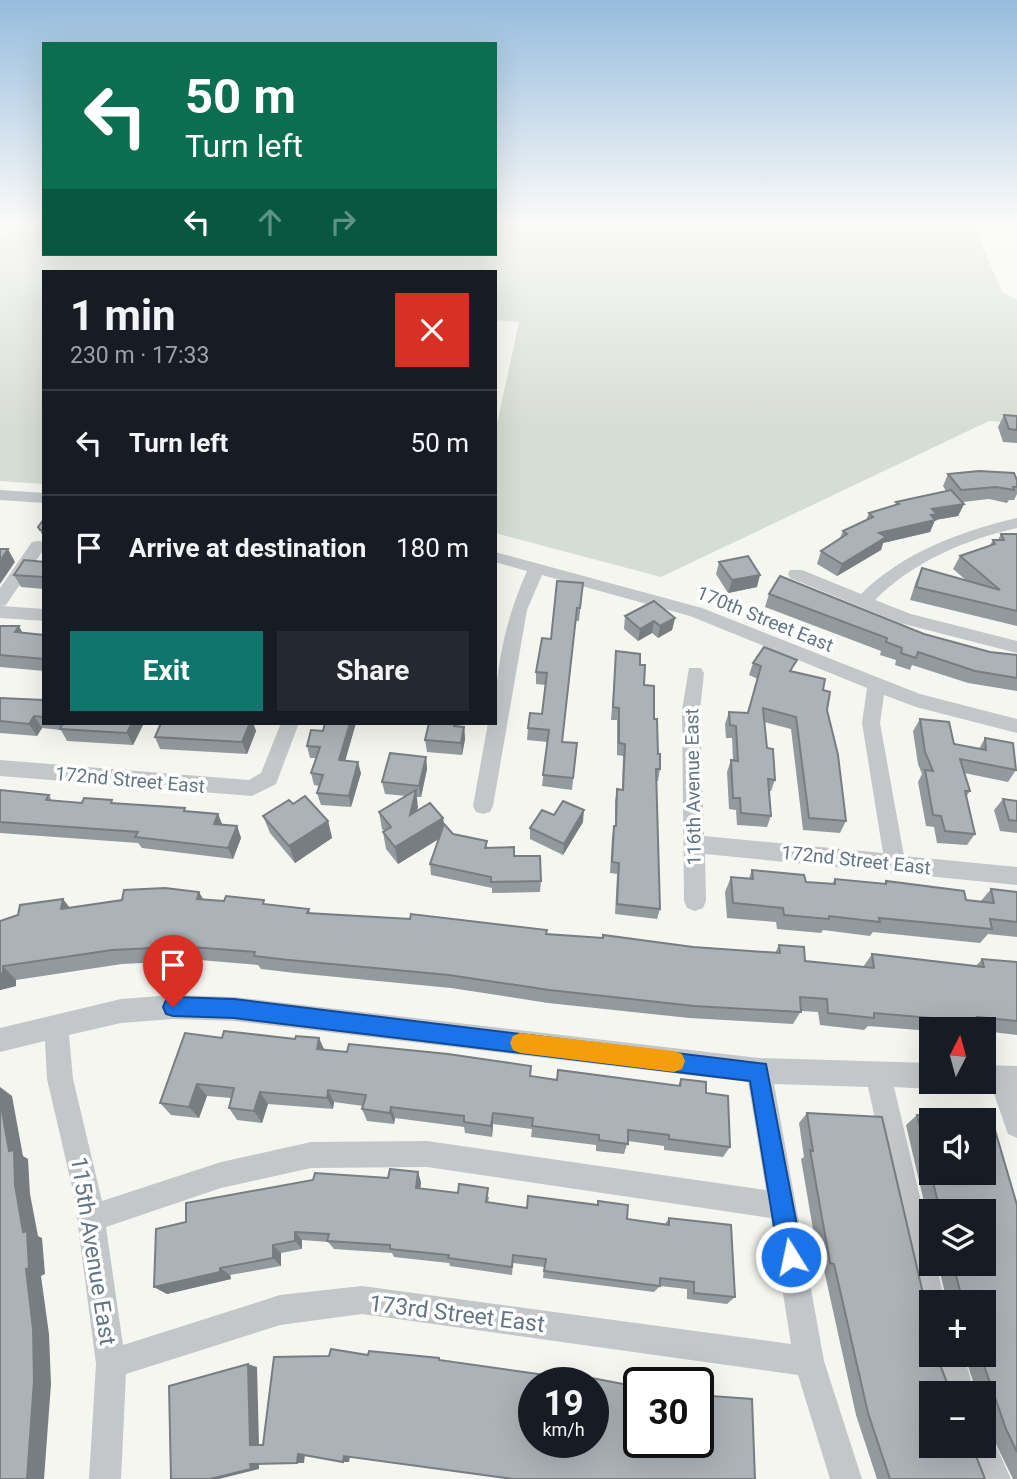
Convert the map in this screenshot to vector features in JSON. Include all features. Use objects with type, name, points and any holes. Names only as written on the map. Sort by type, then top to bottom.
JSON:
[{"type":"street","points":[[0,495],[42,498]]},
{"type":"street","points":[[863,602],[884,580],[900,569],[975,536],[1017,523]]},
{"type":"street","points":[[0,601],[38,546]]},
{"type":"street","name":"170th Street East","points":[[497,558],[696,612],[876,686],[960,714],[1017,726]]},
{"type":"street","points":[[483,806],[519,610],[537,568]]},
{"type":"street","points":[[796,575],[906,619],[1017,647]]},
{"type":"street","points":[[0,612],[42,615]]},
{"type":"street","name":"116th Avenue East","points":[[695,673],[691,710],[695,901]]},
{"type":"street","points":[[876,686],[871,723],[895,864]]},
{"type":"street","name":"172nd Street East","points":[[0,768],[234,789],[260,786],[275,765],[289,725]]},
{"type":"street","name":"172nd Street East","points":[[694,845],[1017,876]]},
{"type":"street","points":[[0,1040],[121,1011],[173,1007],[234,1009],[759,1071],[919,1076]]},
{"type":"street","name":"115th Avenue East","points":[[56,1026],[60,1079],[92,1217],[111,1364],[105,1479]]},
{"type":"street","points":[[759,1071],[809,1361],[846,1479]]},
{"type":"street","points":[[878,1075],[926,1290]]},
{"type":"street","points":[[1001,1078],[1017,1125]]},
{"type":"street","points":[[92,1217],[221,1175],[312,1155],[427,1154],[782,1206]]},
{"type":"street","name":"173rd Street East","points":[[111,1364],[280,1310],[362,1300],[809,1361]]},
{"type":"street","points":[[985,1458],[995,1479]]},
{"type":"shaded area","points":[[0,291],[42,291],[42,484],[0,481]]},
{"type":"shaded area","points":[[497,291],[1002,291],[1017,300],[1017,423],[989,421],[661,577],[497,534],[497,424],[519,322],[497,320]]},
{"type":"building","points":[[1004,415],[1017,416],[1017,430],[1009,429]]},
{"type":"building","points":[[979,471],[1014,473],[1017,487],[1013,487],[1014,490],[996,487],[961,490],[948,474]]},
{"type":"building","points":[[951,490],[964,504],[932,509],[937,514],[931,515],[935,520],[879,533],[886,537],[842,564],[821,551],[847,534],[843,531],[873,517],[869,513],[899,504],[896,502]]},
{"type":"building","points":[[1001,534],[1017,534],[1017,611],[916,587],[922,568],[1000,590],[960,556],[995,544],[993,540],[1004,540]]},
{"type":"building","points":[[0,549],[8,549],[0,561]]},
{"type":"building","points":[[748,556],[760,575],[732,580],[719,562]]},
{"type":"building","points":[[24,560],[42,562],[42,577],[14,575]]},
{"type":"building","points":[[780,576],[924,634],[990,652],[1017,655],[1017,678],[975,671],[918,652],[916,658],[901,653],[902,648],[886,642],[887,638],[769,594]]},
{"type":"building","points":[[557,581],[583,583],[580,608],[577,608],[562,742],[577,743],[573,778],[543,775],[549,730],[528,728],[530,713],[542,714],[547,673],[536,672],[542,638],[551,639]]},
{"type":"building","points":[[654,601],[675,618],[660,626],[654,621],[640,629],[625,616]]},
{"type":"building","points":[[0,626],[19,626],[15,632],[42,635],[42,659],[0,655]]},
{"type":"building","points":[[764,647],[797,660],[790,671],[825,679],[823,690],[830,692],[827,710],[838,755],[846,821],[809,818],[796,717],[763,708],[767,748],[773,749],[775,780],[768,779],[771,816],[741,813],[740,798],[733,798],[731,760],[738,761],[736,726],[730,725],[729,712],[748,713],[761,666],[753,663]]},
{"type":"building","points":[[616,651],[640,654],[640,665],[645,665],[644,685],[654,686],[654,719],[657,719],[660,754],[660,769],[656,769],[660,909],[617,904],[619,863],[612,862],[617,789],[623,790],[625,744],[619,743],[619,708],[613,707]]},
{"type":"building","points":[[0,698],[42,700],[42,717],[34,716],[29,724],[0,721]]},
{"type":"building","points":[[920,719],[949,722],[954,744],[986,750],[985,738],[1013,743],[1016,770],[960,759],[970,791],[965,791],[975,834],[945,831],[941,816],[933,815],[925,770],[933,771],[925,752]]},
{"type":"building","points":[[62,725],[131,725],[127,733],[60,729]]},
{"type":"building","points":[[160,725],[249,725],[242,742],[155,737]]},
{"type":"building","points":[[324,725],[349,725],[339,760],[358,762],[349,796],[317,793],[323,775],[311,773],[320,747],[307,746],[311,730],[323,731]]},
{"type":"building","points":[[429,725],[464,727],[461,743],[425,740]]},
{"type":"building","points":[[390,753],[426,757],[419,786],[382,782]]},
{"type":"building","points":[[0,790],[49,795],[46,800],[82,803],[84,798],[112,800],[111,803],[185,808],[184,811],[218,814],[214,824],[237,826],[228,848],[135,837],[138,832],[0,822]]},
{"type":"building","points":[[416,790],[410,815],[430,803],[443,818],[395,847],[383,832],[391,827],[379,812]]},
{"type":"building","points":[[305,796],[328,821],[289,846],[263,816],[289,800],[293,804]]},
{"type":"building","points":[[1003,799],[1017,801],[1017,821],[1009,820]]},
{"type":"building","points":[[563,801],[584,810],[564,844],[530,828],[542,810],[554,815]]},
{"type":"building","points":[[444,824],[453,834],[487,841],[485,848],[514,847],[514,856],[540,856],[541,881],[491,882],[491,877],[430,864]]},
{"type":"building","points":[[752,870],[804,875],[806,882],[835,884],[835,879],[886,884],[886,881],[964,891],[966,900],[994,903],[991,889],[1017,892],[1017,922],[990,919],[992,929],[879,918],[880,922],[829,916],[829,919],[784,915],[783,908],[733,903],[731,877],[753,879]]},
{"type":"building","points":[[165,888],[199,892],[197,899],[224,901],[226,896],[264,900],[263,904],[309,909],[307,913],[410,919],[411,914],[547,930],[546,934],[603,938],[603,935],[693,947],[780,953],[779,945],[804,947],[805,961],[874,968],[872,954],[984,967],[982,959],[1017,962],[1017,1021],[996,1017],[920,1017],[874,1013],[874,1018],[828,1013],[827,999],[800,997],[801,1012],[694,1006],[549,990],[449,975],[254,956],[255,952],[154,944],[153,948],[112,950],[3,966],[3,973],[0,974],[0,921],[18,915],[20,905],[63,899],[61,909],[122,900],[124,890]]},
{"type":"building","points":[[224,1031],[295,1039],[296,1036],[319,1038],[317,1049],[347,1052],[349,1044],[531,1066],[530,1076],[557,1080],[558,1070],[680,1086],[681,1079],[706,1082],[706,1093],[728,1096],[730,1147],[669,1139],[669,1135],[628,1130],[628,1144],[599,1140],[599,1135],[532,1126],[533,1118],[493,1113],[491,1126],[464,1122],[464,1116],[391,1107],[390,1113],[362,1109],[366,1095],[328,1090],[327,1098],[260,1092],[254,1111],[229,1108],[234,1088],[197,1084],[189,1107],[160,1103],[185,1033],[222,1038]]},
{"type":"building","points":[[0,1100],[9,1151],[14,1150],[15,1185],[23,1232],[27,1231],[29,1268],[26,1269],[33,1329],[34,1381],[27,1479],[0,1479]]},
{"type":"building","points":[[807,1113],[882,1117],[922,1290],[919,1290],[919,1367],[941,1367],[946,1381],[919,1381],[919,1458],[977,1458],[985,1479],[890,1479],[868,1413],[834,1264],[830,1263],[810,1150],[813,1151]]},
{"type":"building","points":[[996,1134],[1017,1205],[1017,1452],[996,1400],[996,1381],[989,1381],[985,1367],[996,1367],[996,1290],[960,1290],[956,1276],[996,1276],[996,1199],[937,1199],[934,1185],[996,1185]]},
{"type":"building","points":[[390,1169],[418,1172],[416,1188],[458,1193],[459,1184],[488,1188],[486,1202],[527,1208],[528,1196],[598,1205],[598,1201],[628,1205],[627,1219],[669,1225],[669,1218],[731,1225],[735,1297],[694,1293],[694,1282],[660,1278],[660,1286],[544,1271],[546,1259],[513,1255],[512,1267],[448,1258],[449,1255],[390,1249],[390,1245],[327,1241],[329,1234],[295,1232],[295,1241],[273,1245],[273,1258],[220,1268],[220,1272],[154,1287],[156,1229],[186,1222],[186,1203],[313,1180],[315,1173],[388,1178]]},
{"type":"building","points":[[331,1349],[368,1355],[369,1351],[439,1358],[518,1371],[518,1458],[609,1458],[609,1381],[623,1384],[623,1458],[714,1458],[714,1396],[752,1399],[755,1479],[513,1479],[344,1456],[343,1462],[298,1454],[297,1463],[250,1464],[251,1469],[210,1479],[171,1479],[169,1386],[248,1364],[250,1445],[263,1445],[274,1357],[329,1356]]},
{"type":"slow traffic","points":[[520,1043],[674,1061]]},
{"type":"route","points":[[173,1007],[234,1009],[759,1071],[791,1257]]}]
